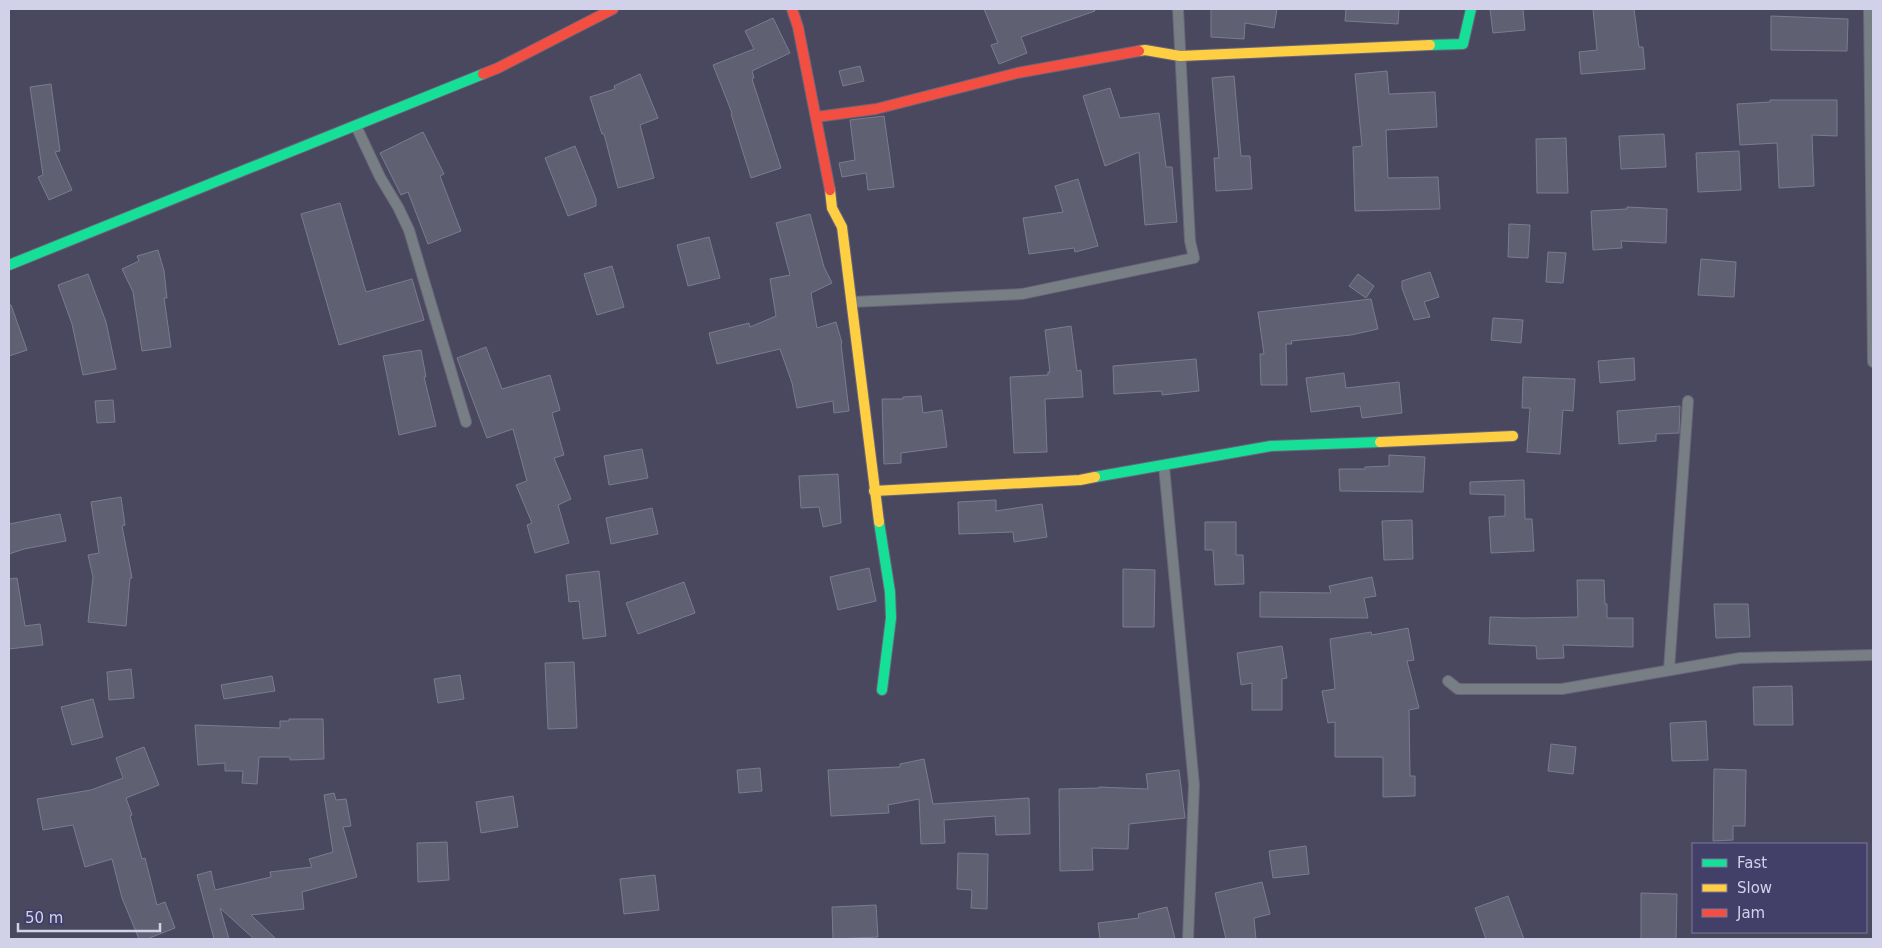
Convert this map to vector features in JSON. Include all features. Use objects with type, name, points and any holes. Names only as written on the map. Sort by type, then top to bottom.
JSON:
[{"type":"street","points":[[9,265],[498,68],[613,9]]},
{"type":"street","points":[[792,9],[798,27],[829,183],[832,208],[842,227],[852,302],[874,491],[890,592],[891,618],[882,690]]},
{"type":"street","points":[[852,302],[1022,294],[1194,258],[1190,241],[1178,9]]},
{"type":"street","points":[[816,117],[876,109],[1017,73],[1145,50],[1180,56],[1463,44],[1471,9]]},
{"type":"street","points":[[1869,9],[1873,362]]},
{"type":"street","points":[[356,126],[380,177],[398,206],[409,230],[466,422]]},
{"type":"street","points":[[1668,670],[1688,401]]},
{"type":"street","points":[[874,491],[1080,480],[1271,446],[1513,436]]},
{"type":"street","points":[[1164,466],[1194,785],[1188,939]]},
{"type":"street","points":[[1448,682],[1458,689],[1562,689],[1740,658],[1873,655]]},
{"type":"building","points":[[984,9],[1094,9],[1095,11],[1021,37],[1027,53],[999,64],[991,45],[998,43]]},
{"type":"building","points":[[1211,9],[1277,9],[1274,28],[1245,23],[1244,39],[1211,37]]},
{"type":"building","points":[[1346,9],[1399,9],[1398,24],[1345,21]]},
{"type":"building","points":[[1490,9],[1523,9],[1525,30],[1493,33]]},
{"type":"building","points":[[1593,9],[1634,9],[1639,47],[1643,47],[1645,69],[1581,74],[1579,52],[1597,50]]},
{"type":"building","points":[[1771,16],[1848,19],[1847,51],[1771,50]]},
{"type":"building","points":[[773,18],[790,53],[752,71],[754,78],[752,79],[781,168],[751,178],[732,113],[713,65],[754,49],[745,31]]},
{"type":"building","points":[[860,66],[864,81],[843,86],[839,71]]},
{"type":"building","points":[[1387,71],[1389,94],[1435,92],[1437,127],[1386,130],[1388,178],[1438,177],[1440,209],[1355,211],[1353,147],[1362,146],[1355,74]]},
{"type":"building","points":[[640,74],[658,118],[640,125],[654,178],[618,188],[604,134],[602,134],[590,97],[615,89],[614,86]]},
{"type":"building","points":[[1234,76],[1241,156],[1250,156],[1252,189],[1216,191],[1214,158],[1219,158],[1212,78]]},
{"type":"building","points":[[51,84],[60,151],[55,152],[72,190],[49,200],[38,177],[43,175],[30,87]]},
{"type":"building","points":[[1110,88],[1120,118],[1159,113],[1166,167],[1172,167],[1177,222],[1145,225],[1139,152],[1105,166],[1083,96]]},
{"type":"building","points":[[1770,100],[1837,100],[1837,136],[1812,135],[1814,186],[1779,188],[1777,143],[1740,145],[1737,104],[1770,102]]},
{"type":"building","points":[[884,116],[894,187],[868,190],[866,173],[842,177],[839,163],[855,160],[850,120]]},
{"type":"building","points":[[423,132],[444,174],[440,176],[461,231],[428,244],[408,192],[401,195],[380,153]]},
{"type":"building","points":[[1664,134],[1666,167],[1621,169],[1619,136]]},
{"type":"building","points":[[1566,138],[1568,193],[1537,193],[1536,139]]},
{"type":"building","points":[[575,146],[596,199],[596,206],[568,216],[545,158]]},
{"type":"building","points":[[1739,151],[1741,190],[1698,192],[1696,153]]},
{"type":"building","points":[[1078,179],[1098,246],[1075,252],[1074,248],[1029,254],[1023,218],[1063,212],[1055,186]]},
{"type":"building","points":[[340,203],[366,292],[412,279],[424,320],[339,345],[301,214]]},
{"type":"building","points":[[1627,207],[1667,209],[1666,243],[1621,241],[1622,248],[1593,250],[1591,211],[1627,209]]},
{"type":"building","points":[[810,214],[824,267],[832,283],[811,293],[817,328],[836,322],[842,343],[849,411],[834,413],[833,401],[797,408],[792,383],[780,349],[717,364],[709,333],[749,323],[750,327],[776,316],[770,279],[790,275],[776,223]]},
{"type":"building","points":[[1509,224],[1530,225],[1528,258],[1508,257]]},
{"type":"building","points":[[709,237],[720,278],[688,286],[677,245]]},
{"type":"building","points":[[158,250],[164,271],[167,298],[164,298],[171,347],[142,351],[133,292],[122,269],[139,261],[137,256]]},
{"type":"building","points":[[1548,252],[1566,253],[1563,283],[1546,282]]},
{"type":"building","points":[[1701,259],[1736,262],[1734,297],[1698,295]]},
{"type":"building","points":[[612,266],[624,307],[597,315],[584,274]]},
{"type":"building","points":[[1430,272],[1439,297],[1424,302],[1430,317],[1414,320],[1402,288],[1402,281]]},
{"type":"building","points":[[88,274],[106,322],[116,369],[83,375],[72,324],[58,285]]},
{"type":"building","points":[[1358,274],[1374,286],[1366,298],[1349,286]]},
{"type":"building","points":[[1371,299],[1378,329],[1351,335],[1291,341],[1292,344],[1286,344],[1287,385],[1261,385],[1260,354],[1264,354],[1258,312]]},
{"type":"building","points":[[9,305],[11,305],[27,350],[9,356]]},
{"type":"building","points":[[1493,318],[1523,320],[1521,343],[1491,340]]},
{"type":"building","points":[[1071,326],[1077,371],[1081,370],[1083,397],[1045,399],[1047,452],[1014,453],[1010,377],[1048,375],[1048,372],[1050,372],[1045,330]]},
{"type":"building","points":[[486,347],[502,389],[550,375],[560,410],[552,413],[564,455],[554,458],[571,499],[558,505],[569,543],[535,553],[527,525],[532,523],[516,485],[527,481],[513,429],[487,438],[457,358]]},
{"type":"building","points":[[421,350],[426,377],[424,377],[436,426],[399,435],[383,356]]},
{"type":"building","points":[[1634,358],[1635,380],[1600,383],[1598,361]]},
{"type":"building","points":[[1196,359],[1199,391],[1162,395],[1162,391],[1114,394],[1113,366]]},
{"type":"building","points":[[1344,373],[1346,388],[1399,382],[1402,413],[1362,418],[1360,406],[1311,412],[1306,378]]},
{"type":"building","points":[[1523,377],[1575,379],[1573,411],[1563,410],[1560,454],[1527,452],[1530,408],[1522,408]]},
{"type":"building","points":[[921,396],[923,413],[942,410],[947,447],[901,453],[901,463],[884,464],[882,399],[903,399],[903,397]]},
{"type":"building","points":[[113,400],[115,422],[97,423],[95,401]]},
{"type":"building","points":[[1680,406],[1679,433],[1656,434],[1656,441],[1619,444],[1617,411]]},
{"type":"building","points":[[642,449],[648,478],[609,485],[604,456]]},
{"type":"building","points":[[1389,455],[1425,457],[1423,492],[1340,491],[1339,469],[1365,469],[1365,467],[1389,466]]},
{"type":"building","points":[[838,474],[841,523],[823,527],[819,507],[801,508],[799,476]]},
{"type":"building","points":[[1524,480],[1525,519],[1532,519],[1534,551],[1491,553],[1489,517],[1505,516],[1505,495],[1470,494],[1470,482]]},
{"type":"building","points":[[121,497],[125,525],[122,526],[132,578],[130,578],[126,626],[88,622],[93,577],[88,555],[99,553],[91,502]]},
{"type":"building","points":[[996,500],[996,511],[1042,504],[1047,537],[1014,542],[1013,532],[959,534],[958,502]]},
{"type":"building","points":[[652,508],[658,534],[611,544],[606,518]]},
{"type":"building","points":[[60,514],[66,541],[24,549],[9,554],[9,524]]},
{"type":"building","points":[[1412,520],[1413,559],[1384,560],[1382,521]]},
{"type":"building","points":[[1205,522],[1236,522],[1236,555],[1243,555],[1244,584],[1215,585],[1213,550],[1205,550]]},
{"type":"building","points":[[869,568],[876,601],[838,610],[830,577]]},
{"type":"building","points":[[1123,569],[1155,570],[1154,627],[1123,627]]},
{"type":"building","points":[[599,571],[606,636],[583,639],[579,601],[569,602],[566,575]]},
{"type":"building","points":[[1372,577],[1376,596],[1364,598],[1368,618],[1260,617],[1260,592],[1331,593],[1329,586]]},
{"type":"building","points":[[17,578],[25,626],[40,624],[43,645],[9,649],[9,579]]},
{"type":"building","points":[[1577,580],[1604,580],[1607,618],[1633,618],[1633,647],[1563,645],[1564,658],[1537,659],[1536,646],[1489,644],[1490,617],[1578,617]]},
{"type":"building","points":[[684,582],[695,613],[638,634],[626,603]]},
{"type":"building","points":[[1714,604],[1748,604],[1750,637],[1716,638]]},
{"type":"building","points":[[1408,628],[1414,660],[1407,661],[1419,708],[1409,710],[1410,776],[1415,776],[1415,796],[1383,797],[1383,757],[1335,757],[1335,722],[1328,723],[1322,691],[1335,689],[1330,639],[1371,632],[1372,635]]},
{"type":"building","points":[[1282,646],[1287,678],[1282,679],[1282,710],[1252,710],[1252,683],[1241,685],[1237,653]]},
{"type":"building","points":[[574,662],[577,728],[548,729],[545,663]]},
{"type":"building","points":[[131,669],[134,698],[109,700],[107,672]]},
{"type":"building","points":[[460,675],[464,699],[438,703],[434,679]]},
{"type":"building","points":[[272,676],[275,691],[224,699],[221,685]]},
{"type":"building","points":[[1792,686],[1793,725],[1754,725],[1753,687]]},
{"type":"building","points":[[93,699],[103,737],[72,745],[61,707]]},
{"type":"building","points":[[289,719],[323,719],[324,759],[290,760],[290,757],[259,757],[257,784],[242,783],[243,771],[225,771],[225,763],[198,765],[195,725],[280,728],[280,721],[289,721]]},
{"type":"building","points":[[1706,721],[1708,760],[1672,761],[1670,723]]},
{"type":"building","points":[[1551,744],[1576,747],[1573,774],[1548,771]]},
{"type":"building","points":[[144,747],[159,785],[126,798],[142,859],[145,858],[157,905],[165,902],[175,928],[147,939],[139,939],[122,898],[112,859],[85,867],[73,825],[43,830],[37,799],[91,790],[123,778],[116,758]]},
{"type":"building","points":[[924,759],[933,804],[1029,798],[1030,834],[996,835],[995,816],[944,820],[945,843],[921,844],[919,799],[888,805],[889,813],[831,816],[828,770],[900,767],[900,764]]},
{"type":"building","points":[[760,768],[762,791],[739,793],[737,770]]},
{"type":"building","points":[[1714,769],[1746,770],[1745,826],[1733,826],[1733,840],[1713,841]]},
{"type":"building","points":[[1179,770],[1185,818],[1129,824],[1128,849],[1092,848],[1093,870],[1060,871],[1059,789],[1099,787],[1148,789],[1146,774]]},
{"type":"building","points":[[334,793],[336,800],[346,799],[351,826],[343,827],[357,877],[302,892],[304,909],[251,915],[276,939],[254,939],[220,908],[229,939],[214,939],[197,875],[211,871],[215,890],[271,877],[270,872],[312,867],[309,859],[333,852],[324,795]]},
{"type":"building","points":[[513,796],[518,827],[481,833],[476,802]]},
{"type":"building","points":[[447,842],[449,880],[418,882],[417,843]]},
{"type":"building","points":[[1306,846],[1309,874],[1273,878],[1269,851]]},
{"type":"building","points":[[958,853],[988,854],[987,909],[971,908],[972,890],[957,889]]},
{"type":"building","points":[[655,875],[659,910],[624,914],[620,879]]},
{"type":"building","points":[[1262,882],[1270,914],[1254,918],[1256,939],[1226,939],[1215,893]]},
{"type":"building","points":[[1641,893],[1677,894],[1676,939],[1641,939]]},
{"type":"building","points":[[1508,896],[1524,939],[1486,939],[1475,908]]},
{"type":"building","points":[[876,905],[878,937],[833,939],[832,907]]},
{"type":"building","points":[[1167,907],[1175,939],[1100,939],[1098,923],[1139,918],[1138,914]]},
{"type":"traffic: fast","points":[[1430,45],[1463,44],[1471,9]]},
{"type":"traffic: fast","points":[[9,265],[483,74]]},
{"type":"traffic: fast","points":[[1095,477],[1271,446],[1380,442]]},
{"type":"traffic: fast","points":[[879,522],[890,592],[891,618],[882,690]]},
{"type":"traffic: slow","points":[[1139,51],[1145,50],[1180,56],[1430,45]]},
{"type":"traffic: slow","points":[[830,190],[832,208],[842,227],[879,522]]},
{"type":"traffic: slow","points":[[1380,442],[1513,436]]},
{"type":"traffic: slow","points":[[874,491],[1080,480],[1095,477]]},
{"type":"traffic: jam","points":[[483,74],[613,9]]},
{"type":"traffic: jam","points":[[792,9],[798,27],[830,190]]},
{"type":"traffic: jam","points":[[816,117],[876,109],[1017,73],[1139,51]]}]
